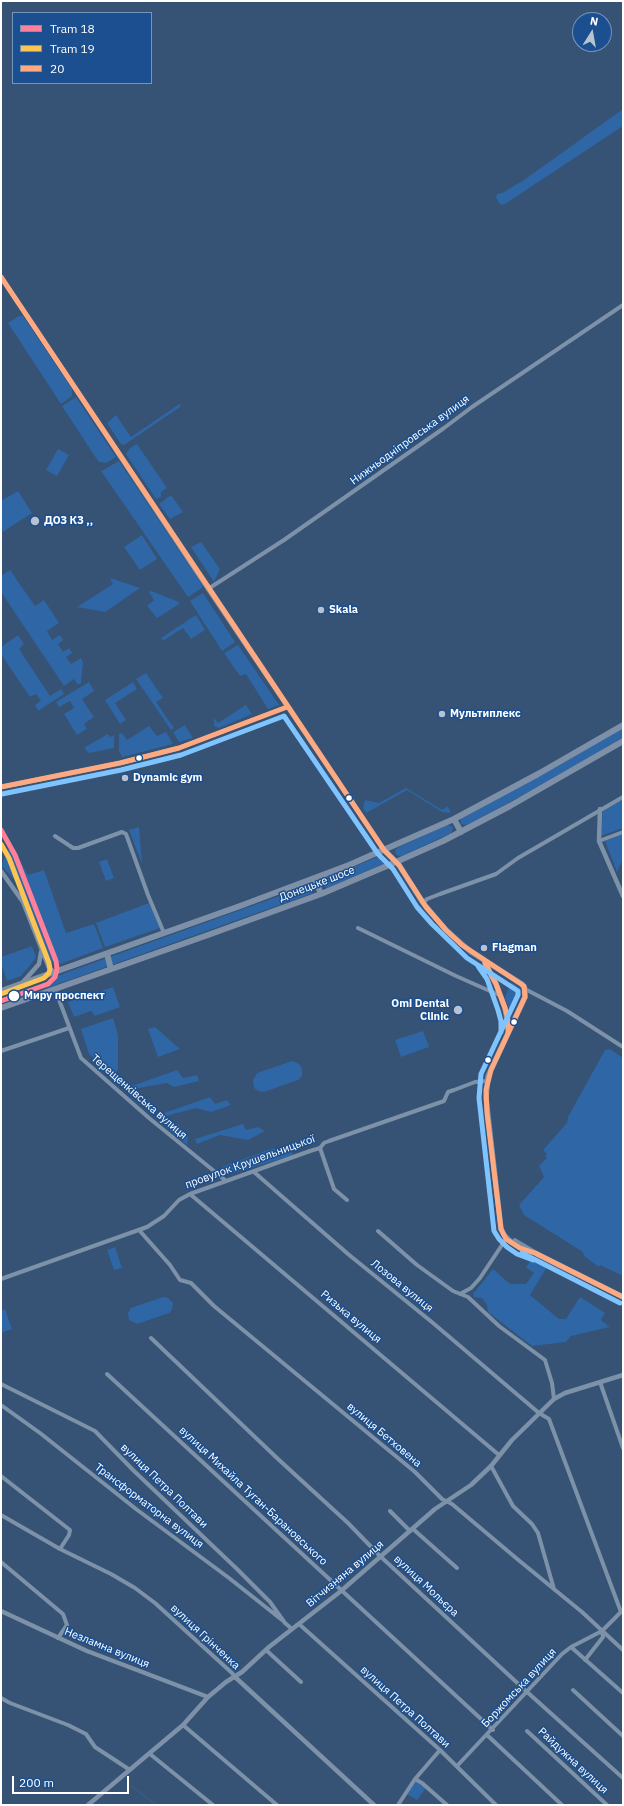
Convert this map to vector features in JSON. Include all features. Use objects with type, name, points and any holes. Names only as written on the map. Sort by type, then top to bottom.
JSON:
[{"type":"highway","name":"Донецьке шосе","points":[[1,991],[315,879],[384,850],[454,819],[538,774],[623,725]]},
{"type":"highway","name":"Донецьке шосе","points":[[1,1008],[321,894],[396,862],[461,832],[510,806],[623,741]]},
{"type":"highway","points":[[454,819],[461,832]]},
{"type":"highway","points":[[315,879],[321,894]]},
{"type":"highway","points":[[107,954],[111,969]]},
{"type":"main road","points":[[384,850],[396,862],[423,903],[446,930],[484,961],[522,984],[525,989],[525,997],[508,1032],[487,1082],[486,1105],[501,1219],[501,1229],[506,1239],[520,1248],[623,1297]]},
{"type":"main road","points":[[484,961],[496,984],[505,1008],[508,1020],[508,1032]]},
{"type":"main road","points":[[496,984],[497,977],[504,973]]},
{"type":"main road","points":[[505,1008],[511,1012],[520,1008]]},
{"type":"main road","points":[[501,1219],[509,1236],[535,1254]]},
{"type":"street","points":[[1,277],[208,589],[384,850]]},
{"type":"street","name":"Нижньодніпровська вулиця","points":[[208,589],[284,540],[472,407],[623,305]]},
{"type":"street","points":[[1,787],[120,763],[178,748],[287,707]]},
{"type":"street","points":[[423,903],[427,899],[496,874],[518,858],[623,797]]},
{"type":"street","points":[[600,809],[599,841],[623,896]]},
{"type":"street","points":[[55,836],[73,848],[78,848],[122,832],[126,834],[148,895],[164,933]]},
{"type":"street","points":[[599,841],[623,832]]},
{"type":"street","points":[[1,871],[16,890],[23,902],[49,968],[54,972]]},
{"type":"street","points":[[358,928],[456,976],[499,995]]},
{"type":"street","points":[[23,983],[39,964],[41,958],[40,946]]},
{"type":"street","name":"Терещенківська вулиця","points":[[55,989],[81,1058],[184,1149],[225,1180]]},
{"type":"street","points":[[525,989],[567,1011],[623,1047]]},
{"type":"street","points":[[1,1051],[69,1028]]},
{"type":"street","name":"провулок Крушельницької","points":[[1,1279],[139,1230],[154,1223],[164,1216],[179,1200],[190,1194],[225,1180],[254,1172],[320,1148],[329,1141],[444,1100],[448,1092],[475,1082],[487,1082]]},
{"type":"street","points":[[320,1148],[334,1189],[348,1200]]},
{"type":"street","name":"Лозова вулиця","points":[[254,1172],[348,1254],[433,1323],[539,1413],[549,1419],[622,1611]]},
{"type":"street","name":"Ризька вулиця","points":[[190,1194],[499,1455]]},
{"type":"street","name":"вулиця Бетховена","points":[[139,1230],[170,1265],[180,1280],[191,1283],[214,1306],[386,1447],[447,1501],[555,1589],[623,1650]]},
{"type":"street","points":[[378,1231],[417,1264],[468,1297],[499,1326],[545,1360],[552,1383],[554,1399]]},
{"type":"street","points":[[461,1293],[470,1288],[480,1278],[506,1239]]},
{"type":"street","name":"вулиця Мольєра","points":[[151,1338],[278,1459],[348,1522],[380,1556],[623,1778]]},
{"type":"street","name":"вулиця Михайла Туган-Барановського","points":[[107,1374],[493,1730]]},
{"type":"street","name":"Вітчизняна вулиця","points":[[88,1805],[183,1725],[208,1697],[341,1591],[380,1556],[447,1501],[470,1485],[491,1466],[499,1455],[554,1399],[565,1393],[623,1375]]},
{"type":"street","points":[[600,1382],[623,1448]]},
{"type":"street","name":"вулиця Петра Полтави","points":[[1,1384],[95,1431],[133,1470],[258,1590],[275,1608],[285,1623],[292,1629]]},
{"type":"street","name":"Трансформаторна вулиця","points":[[1,1404],[136,1509],[229,1578],[285,1623]]},
{"type":"street","points":[[491,1466],[513,1506],[532,1524],[538,1534],[555,1589]]},
{"type":"street","points":[[1,1476],[70,1530],[69,1535],[60,1549]]},
{"type":"street","points":[[390,1511],[457,1568]]},
{"type":"street","name":"вулиця Грінченка","points":[[1,1515],[60,1549],[111,1574],[135,1588],[160,1608],[232,1673],[374,1805]]},
{"type":"street","points":[[1,1562],[62,1614],[67,1625],[58,1638]]},
{"type":"street","name":"Незламна вулиця","points":[[1,1611],[58,1638],[208,1697]]},
{"type":"street","points":[[585,1660],[603,1637],[602,1631],[622,1611]]},
{"type":"street","name":"вулиця Петра Полтави","points":[[299,1624],[440,1750],[496,1805]]},
{"type":"street","name":"Боржомська вулиця","points":[[456,1766],[493,1730],[526,1691],[562,1654],[571,1647],[602,1631]]},
{"type":"street","points":[[571,1647],[585,1660],[596,1667],[623,1693]]},
{"type":"street","points":[[266,1650],[301,1682]]},
{"type":"street","points":[[573,1690],[623,1736]]},
{"type":"street","points":[[1,1698],[10,1703],[68,1725],[86,1734],[95,1747],[130,1770]]},
{"type":"street","points":[[183,1725],[277,1805]]},
{"type":"street","name":"Райдужна вулиця","points":[[527,1731],[607,1805]]},
{"type":"street","points":[[487,1735],[562,1805]]},
{"type":"street","points":[[398,1805],[415,1779],[440,1750]]},
{"type":"street","points":[[150,1754],[214,1805]]},
{"type":"street","points":[[415,1779],[422,1783],[447,1805]]},
{"type":"shaded area","points":[[623,109],[623,126],[505,204],[502,205],[499,203],[496,197],[497,194],[502,193],[524,180]]},
{"type":"shaded area","points":[[19,316],[23,316],[72,389],[72,396],[61,404],[8,323]]},
{"type":"shaded area","points":[[76,397],[116,457],[106,463],[99,462],[62,406]]},
{"type":"shaded area","points":[[181,403],[180,407],[124,445],[121,444],[107,423],[116,415],[131,437]]},
{"type":"shaded area","points":[[137,444],[167,488],[161,492],[161,497],[156,499],[126,454],[130,448]]},
{"type":"shaded area","points":[[58,449],[69,455],[57,476],[46,470]]},
{"type":"shaded area","points":[[119,461],[202,585],[202,588],[188,597],[101,471]]},
{"type":"shaded area","points":[[18,491],[32,513],[1,533],[1,501]]},
{"type":"shaded area","points":[[171,495],[183,512],[170,519],[159,504]]},
{"type":"shaded area","points":[[142,535],[157,559],[140,570],[124,547]]},
{"type":"shaded area","points":[[201,542],[220,569],[214,582],[191,547]]},
{"type":"shaded area","points":[[10,570],[35,606],[44,600],[59,623],[47,631],[52,640],[60,635],[63,640],[58,644],[63,652],[69,648],[72,653],[66,657],[71,664],[81,658],[83,662],[81,683],[78,685],[74,679],[64,686],[1,592],[1,576]]},
{"type":"shaded area","points":[[110,578],[140,588],[105,612],[77,607],[113,584]]},
{"type":"shaded area","points":[[151,591],[179,602],[179,604],[157,618],[147,606],[154,600],[149,592]]},
{"type":"shaded area","points":[[203,593],[235,642],[222,651],[190,601]]},
{"type":"shaded area","points":[[196,615],[205,630],[191,639],[183,628],[163,641],[161,638]]},
{"type":"shaded area","points":[[18,635],[24,644],[19,649],[50,696],[61,689],[64,694],[38,711],[35,705],[41,701],[36,694],[30,697],[1,654],[1,647]]},
{"type":"shaded area","points":[[238,645],[279,705],[268,709],[246,674],[240,676],[224,653]]},
{"type":"shaded area","points":[[146,673],[163,698],[156,702],[174,728],[171,730],[136,679]]},
{"type":"shaded area","points":[[89,682],[94,691],[82,699],[94,717],[84,724],[87,729],[77,735],[64,714],[74,708],[70,701],[59,707],[56,702]]},
{"type":"shaded area","points":[[133,682],[137,689],[115,703],[126,720],[120,724],[105,700]]},
{"type":"shaded area","points":[[246,705],[252,714],[219,728],[214,726],[214,718],[218,723]]},
{"type":"shaded area","points":[[185,725],[193,738],[179,742],[173,732]]},
{"type":"shaded area","points":[[149,726],[157,736],[166,732],[173,744],[122,757],[119,751],[119,734],[122,733],[127,740]]},
{"type":"shaded area","points":[[623,727],[623,737],[564,773],[469,824],[461,824],[461,818]]},
{"type":"shaded area","points":[[108,734],[110,737],[114,735],[114,748],[89,753],[85,749],[85,747]]},
{"type":"shaded area","points":[[406,788],[442,810],[448,806],[451,813],[442,812],[407,790],[366,813],[363,808],[365,800],[379,803]]},
{"type":"shaded area","points":[[623,800],[623,828],[601,836],[603,810]]},
{"type":"shaded area","points":[[447,825],[453,827],[451,833],[402,856],[398,856],[396,854],[395,851],[397,848]]},
{"type":"shaded area","points":[[139,827],[142,864],[129,830]]},
{"type":"shaded area","points":[[623,834],[623,859],[617,872],[605,841]]},
{"type":"shaded area","points":[[11,845],[28,875],[44,870],[66,933],[94,924],[103,948],[60,964],[51,961],[29,904],[17,883],[1,865]]},
{"type":"shaded area","points":[[380,856],[385,858],[385,863],[327,888],[321,885],[321,882],[324,879]]},
{"type":"shaded area","points":[[107,859],[114,878],[106,881],[99,862]]},
{"type":"shaded area","points":[[310,885],[313,886],[313,893],[47,988],[46,987],[53,983],[57,976]]},
{"type":"shaded area","points":[[149,903],[160,928],[105,947],[96,923]]},
{"type":"shaded area","points":[[32,946],[36,957],[32,963],[21,976],[7,981],[1,963],[1,957]]},
{"type":"shaded area","points":[[511,982],[520,988],[522,993],[515,1008],[512,1009],[509,1008],[505,998]]},
{"type":"shaded area","points":[[113,987],[120,1007],[95,1016],[91,1011],[74,1017],[68,1002]]},
{"type":"shaded area","points":[[113,1018],[118,1035],[118,1069],[116,1073],[110,1071],[89,1054],[81,1029]]},
{"type":"shaded area","points":[[155,1027],[180,1049],[158,1057],[148,1029]]},
{"type":"shaded area","points":[[423,1031],[429,1047],[401,1057],[395,1040]]},
{"type":"shaded area","points":[[610,1049],[623,1058],[623,1276],[600,1265],[599,1267],[584,1256],[583,1252],[524,1215],[519,1205],[544,1177],[539,1166],[547,1158],[545,1156],[547,1154],[543,1150],[567,1123],[568,1117],[605,1050]]},
{"type":"shaded area","points":[[292,1061],[299,1064],[302,1068],[302,1076],[298,1080],[264,1092],[258,1091],[254,1088],[253,1080],[257,1073]]},
{"type":"shaded area","points":[[177,1070],[183,1078],[197,1075],[199,1081],[174,1087],[167,1083],[133,1089],[129,1087]]},
{"type":"shaded area","points":[[210,1097],[215,1104],[227,1100],[231,1105],[211,1112],[196,1108],[166,1116],[164,1113]]},
{"type":"shaded area","points":[[178,1124],[188,1138],[187,1145],[166,1127]]},
{"type":"shaded area","points":[[243,1124],[246,1130],[258,1127],[265,1131],[248,1140],[220,1135],[197,1144],[195,1139]]},
{"type":"shaded area","points":[[274,1148],[278,1156],[291,1152],[293,1155],[230,1174],[222,1171],[223,1167],[227,1165]]},
{"type":"shaded area","points":[[115,1247],[122,1268],[114,1270],[107,1250]]},
{"type":"shaded area","points":[[531,1260],[547,1267],[530,1295],[559,1319],[566,1319],[580,1297],[605,1313],[601,1320],[610,1327],[571,1336],[566,1342],[532,1346],[488,1312],[487,1305],[482,1298],[474,1297],[473,1294],[493,1269],[510,1284],[526,1284],[534,1273],[526,1267]]},
{"type":"shaded area","points":[[163,1297],[168,1298],[173,1303],[172,1310],[169,1313],[137,1324],[129,1320],[128,1313],[131,1308]]},
{"type":"shaded area","points":[[5,1309],[12,1329],[1,1333],[1,1311]]},
{"type":"shaded area","points":[[416,1781],[426,1788],[417,1800],[407,1794]]},
{"type":"waterway","points":[[131,1786],[157,1805]]},
{"type":"tram line","name":"18","points":[[1,830],[15,855],[56,961],[57,969],[55,977],[48,984],[1,1001]]},
{"type":"tram line","name":"19","points":[[1,844],[9,858],[50,969],[49,973],[44,978],[1,994]]},
{"type":"transit line","name":"20","points":[[1,277],[384,850],[399,865],[426,907],[446,930],[462,945],[524,986],[525,997],[491,1070],[486,1090],[487,1113],[501,1229],[506,1239],[520,1248],[535,1253],[623,1297]]},
{"type":"transit line","name":"20","points":[[1,787],[120,763],[179,748],[287,707]]},
{"type":"transit line","points":[[2,794],[121,770],[181,755],[284,716],[378,854],[393,869],[417,907],[467,958],[518,991],[518,995],[481,1074],[479,1098],[494,1231],[507,1247],[517,1254],[533,1260]]},
{"type":"transit line","name":"20","points":[[485,963],[496,984],[505,1008],[508,1020],[508,1032]]},
{"type":"transit line","points":[[478,966],[487,979],[498,1010],[501,1021],[501,1032]]},
{"type":"transit line","points":[[522,1253],[620,1303]]},
{"type":"place","name":"ДОЗ КЗ ,,","points":[[35,521]]},
{"type":"place","name":"Skala","points":[[321,610]]},
{"type":"place","name":"Мультиплекс","points":[[442,714]]},
{"type":"place","name":"Dynamic gym","points":[[125,778]]},
{"type":"place","name":"Flagman","points":[[484,948]]},
{"type":"place","name":"Миру проспект","points":[[14,996]]},
{"type":"place","name":"Omi Dental Clinic","points":[[458,1010]]}]
